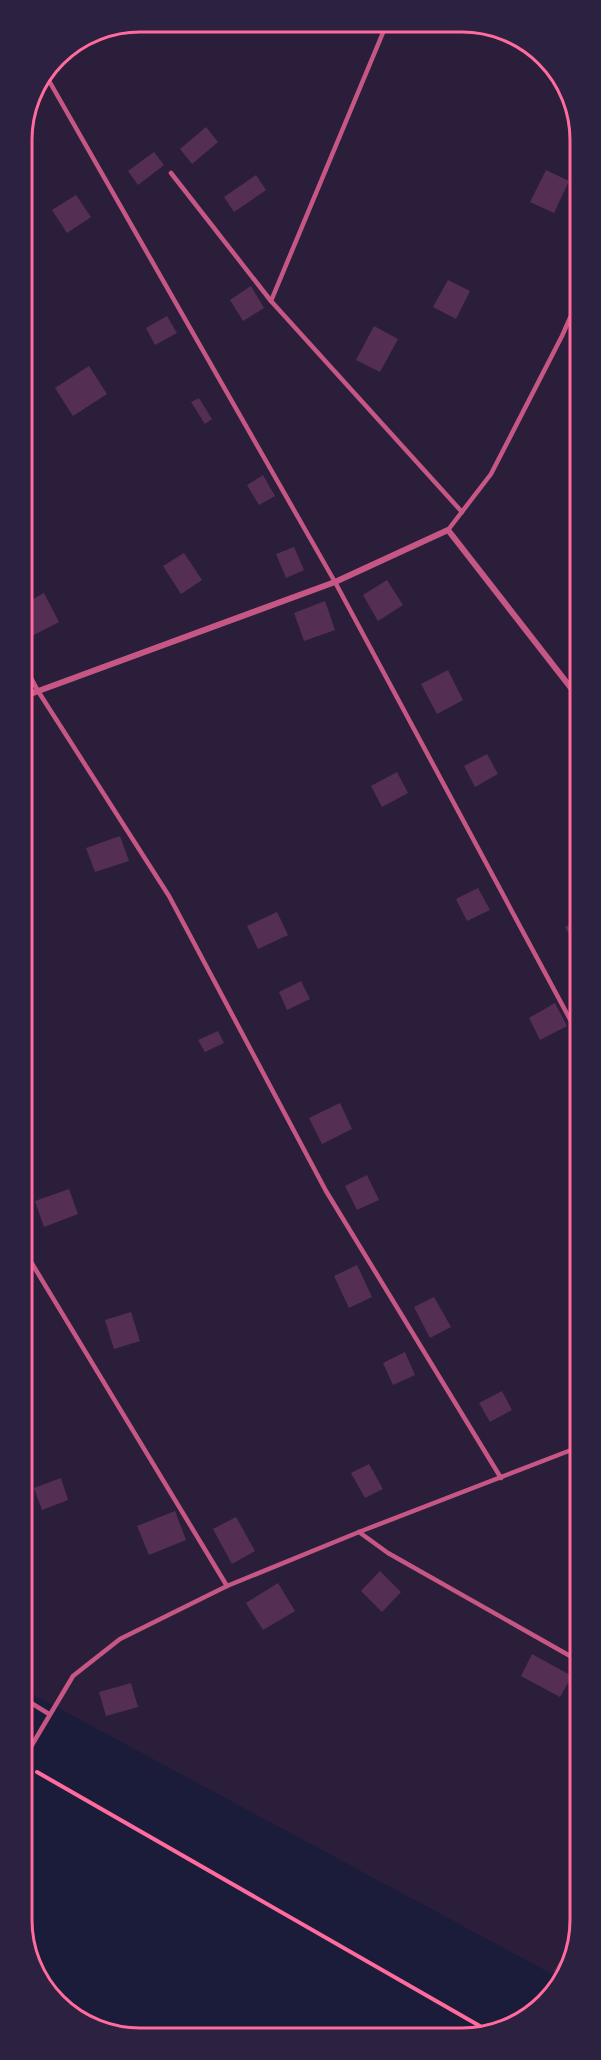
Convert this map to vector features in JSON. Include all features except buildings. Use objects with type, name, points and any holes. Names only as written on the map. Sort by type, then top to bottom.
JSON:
[{"type":"street","points":[[32,693],[335,582],[448,530],[570,686]]},
{"type":"lane","points":[[271,301],[383,32]]},
{"type":"lane","points":[[49,81],[335,582],[570,1018]]},
{"type":"lane","points":[[171,173],[271,301],[462,512]]},
{"type":"lane","points":[[448,530],[491,474],[570,318]]},
{"type":"lane","points":[[32,680],[169,896],[326,1191],[501,1478]]},
{"type":"lane","points":[[32,1264],[226,1586]]},
{"type":"lane","points":[[32,1744],[73,1676],[120,1639],[226,1586],[569,1451]]},
{"type":"lane","points":[[359,1532],[388,1553],[569,1655]]},
{"type":"lane","points":[[32,1704],[49,1714]]},
{"type":"path","points":[[33,1770],[482,2026]]},
{"type":"shaded area","points":[[132,32],[476,32],[509,43],[538,63],[555,85],[564,105],[569,125],[569,1928],[566,1949],[554,1975],[32,1694],[32,125],[37,105],[58,68],[79,50],[111,35]]}]
